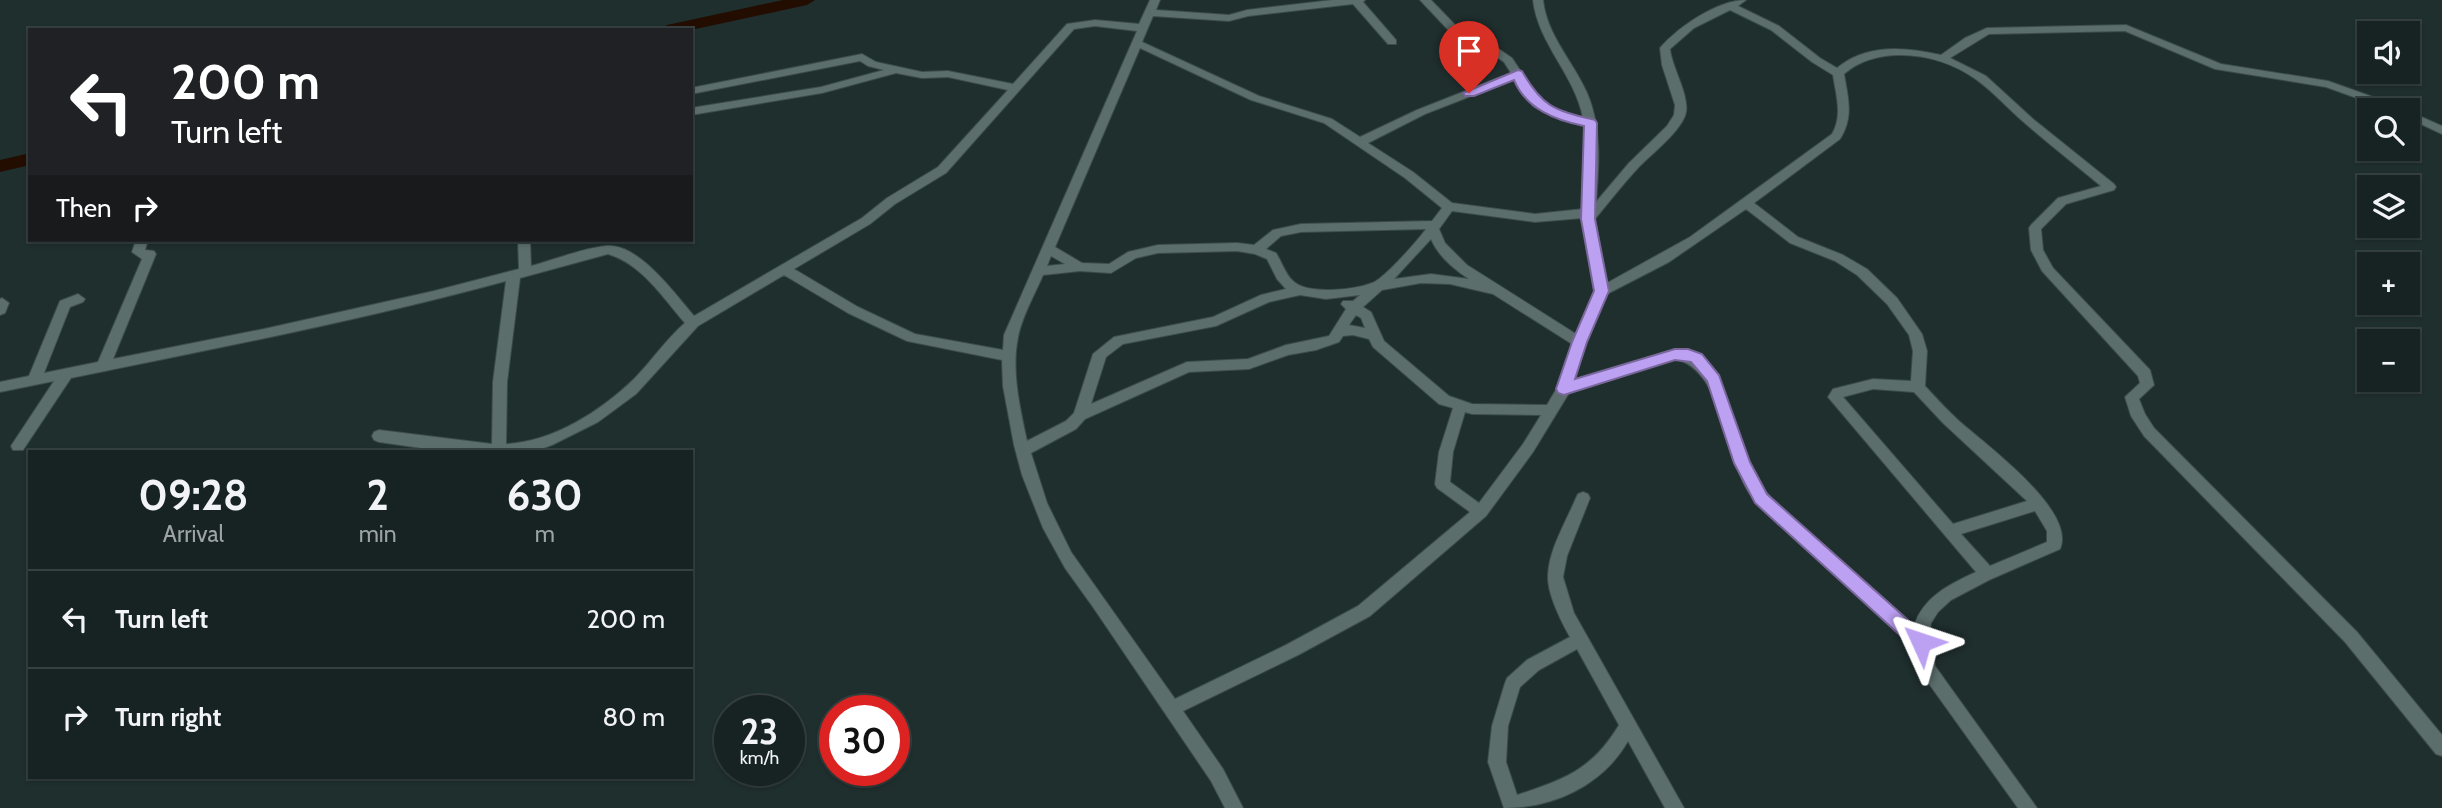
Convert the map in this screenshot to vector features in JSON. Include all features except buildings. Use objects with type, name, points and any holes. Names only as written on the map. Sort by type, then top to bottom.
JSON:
[{"type":"street","points":[[1234,808],[1217,775],[1062,551],[1039,499],[1015,422],[1007,356],[1011,335],[1153,6],[1229,18],[1247,13],[1357,0],[1392,42]]},
{"type":"street","points":[[1425,0],[1447,24],[1508,60],[1518,74],[1522,86],[1537,104],[1565,118],[1590,123]]},
{"type":"street","points":[[1172,708],[1292,650],[1364,611],[1481,512],[1528,448],[1564,389],[1579,342],[1602,291],[1589,216],[1590,123],[1582,93],[1544,25],[1538,0]]},
{"type":"street","points":[[1602,291],[1645,272],[1748,205],[1836,135],[1844,125],[1846,116],[1838,73],[1816,60],[1775,28],[1730,4],[1707,0]]},
{"type":"street","points":[[1137,43],[1255,98],[1328,121],[1449,207],[1535,218],[1589,216],[1629,167],[1677,123],[1681,112],[1680,101],[1669,74],[1665,48],[1690,26],[1730,4]]},
{"type":"street","points":[[379,436],[518,449],[541,443],[578,426],[632,389],[674,338],[693,323],[866,221],[891,201],[942,170],[1071,26],[1095,23],[1143,28]]},
{"type":"street","points":[[1941,60],[1987,31],[2126,29],[2212,65],[2328,84],[2367,98]]},
{"type":"street","points":[[1838,73],[1847,62],[1863,55],[1882,52],[1902,52],[1941,60],[1970,70],[2110,187],[2062,201],[2035,228],[2037,250],[2048,271],[2145,374],[2147,385],[2132,397],[2138,416],[2149,432],[2351,637],[2442,748]]},
{"type":"street","points":[[693,91],[862,57],[872,64],[922,75],[948,74],[1014,88]]},
{"type":"street","points":[[693,112],[822,90],[900,69]]},
{"type":"street","points":[[1360,142],[1421,112],[1518,74]]},
{"type":"street","points":[[2420,120],[2442,130]]},
{"type":"street","points":[[1748,205],[1794,240],[1839,258],[1862,272],[1892,301],[1915,334],[1920,351],[1918,387]]},
{"type":"street","points":[[1080,415],[1187,367],[1249,364],[1286,350],[1334,339],[1354,307],[1382,284],[1449,207]]},
{"type":"street","points":[[1258,250],[1277,233],[1301,228],[1434,226]]},
{"type":"street","points":[[1434,226],[1447,255],[1462,268],[1579,342]]},
{"type":"street","points":[[104,365],[150,254],[143,255],[138,252],[141,242]]},
{"type":"street","points":[[499,448],[497,411],[501,358],[524,242]]},
{"type":"street","points":[[3,390],[35,379],[317,323],[434,296],[608,245],[637,262],[693,323]]},
{"type":"street","points":[[1039,271],[1080,267],[1111,269],[1132,255],[1158,249],[1237,247],[1258,250],[1272,256],[1290,286],[1299,291]]},
{"type":"street","points":[[1048,249],[1080,267]]},
{"type":"street","points":[[1266,298],[1277,266]]},
{"type":"street","points":[[785,270],[853,310],[912,338],[1007,356]]},
{"type":"street","points":[[1023,450],[1071,425],[1080,415],[1100,354],[1119,340],[1138,334],[1196,327],[1216,321],[1266,298],[1299,291],[1326,294],[1382,284],[1446,278],[1496,290]]},
{"type":"street","points":[[1326,294],[1366,315],[1372,335],[1386,351],[1444,400],[1460,407],[1549,410]]},
{"type":"street","points":[[1326,294],[1337,303],[1341,327]]},
{"type":"street","points":[[35,379],[65,304],[78,299]]},
{"type":"street","points":[[1341,327],[1372,335]]},
{"type":"street","points":[[1564,389],[1675,354],[1688,354],[1696,358],[1714,379],[1742,463],[1761,499],[1921,642]]},
{"type":"street","points":[[19,446],[68,372]]},
{"type":"street","points":[[1986,573],[1835,397],[1838,393],[1873,384],[1918,387],[1953,424],[1997,460],[2037,504],[2054,528],[2058,537],[2056,545],[1986,573],[1933,608],[1924,620],[1921,642],[1928,669],[2028,808]]},
{"type":"street","points":[[1460,407],[1446,452],[1442,484],[1481,512]]},
{"type":"street","points":[[1583,498],[1559,556],[1555,577],[1566,615],[1675,808]]},
{"type":"street","points":[[1950,531],[2037,504]]},
{"type":"street","points":[[1580,639],[1533,665],[1513,683],[1500,726],[1497,762],[1513,807],[1562,790],[1597,769],[1615,752],[1628,725]]},
{"type":"waterway","points":[[676,28],[807,0]]},
{"type":"waterway","points":[[0,166],[28,159]]},
{"type":"route","points":[[1469,93],[1518,74],[1522,86],[1537,104],[1565,118],[1590,123],[1592,138],[1588,219],[1602,291],[1579,342],[1564,389],[1675,354],[1688,354],[1696,358],[1714,379],[1742,463],[1761,499],[1921,642]]}]
